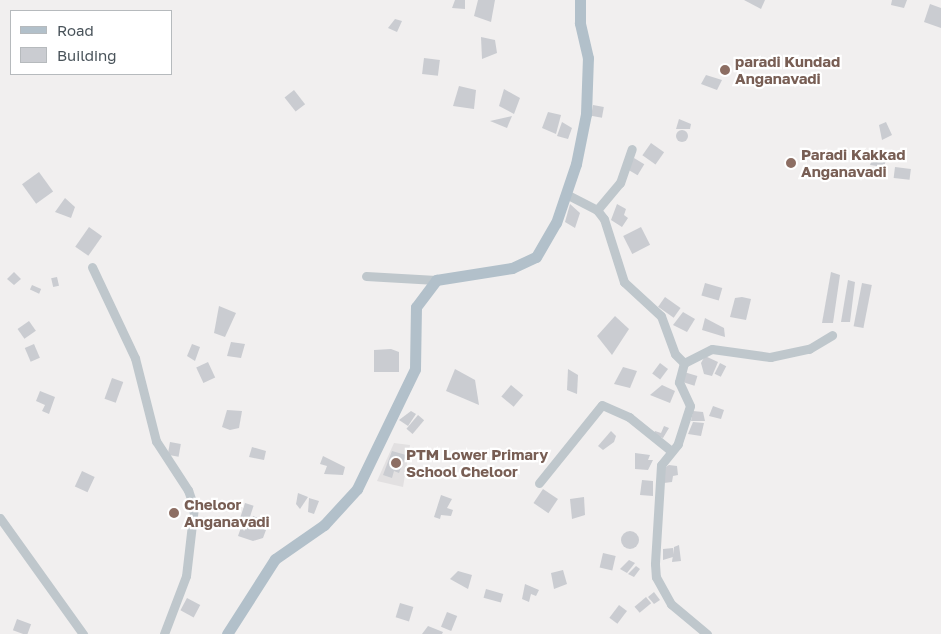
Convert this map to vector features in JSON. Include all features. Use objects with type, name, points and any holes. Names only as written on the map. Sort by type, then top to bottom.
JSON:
[{"type":"main road","points":[[227,634],[275,560],[324,525],[357,489],[415,369],[416,307],[436,280],[512,268],[536,257],[556,223],[566,194],[586,114],[588,58],[580,23],[580,0]]},
{"type":"street","points":[[597,210],[620,183],[632,149]]},
{"type":"street","points":[[566,194],[597,210],[604,219],[624,282],[661,316],[675,354],[684,363]]},
{"type":"street","points":[[92,267],[135,358],[156,441],[188,490],[194,507],[186,576],[164,634]]},
{"type":"street","points":[[366,276],[436,280]]},
{"type":"street","points":[[706,634],[671,604],[656,577],[661,465],[684,432],[690,406],[679,382],[684,363],[712,348],[770,357],[808,349],[832,336]]},
{"type":"street","points":[[539,483],[602,405],[629,418],[670,450]]},
{"type":"street","points":[[0,518],[83,634]]},
{"type":"shaded area","name":"PTM Lower Primary School Cheloor","points":[[394,443],[410,445],[403,487],[377,481]]},
{"type":"building","points":[[455,0],[465,0],[465,9],[452,8]]},
{"type":"building","points":[[478,0],[495,0],[491,22],[474,16]]},
{"type":"building","points":[[744,0],[765,0],[761,9]]},
{"type":"building","points":[[892,0],[907,0],[904,8],[891,5]]},
{"type":"building","points":[[930,4],[941,8],[941,28],[924,22]]},
{"type":"building","points":[[395,19],[402,21],[397,32],[388,28]]},
{"type":"building","points":[[481,37],[495,40],[497,53],[482,59]]},
{"type":"building","points":[[424,58],[440,60],[438,76],[422,74]]},
{"type":"building","points":[[706,75],[722,80],[717,90],[701,84]]},
{"type":"building","points":[[459,86],[476,90],[474,109],[453,106]]},
{"type":"building","points":[[504,89],[520,98],[514,114],[499,106]]},
{"type":"building","points":[[294,90],[305,104],[296,112],[285,97]]},
{"type":"building","points":[[593,105],[604,107],[602,118],[591,116]]},
{"type":"building","points":[[548,112],[561,115],[556,134],[542,128]]},
{"type":"building","points":[[512,116],[507,128],[490,121]]},
{"type":"building","points":[[679,119],[691,124],[690,129],[676,129]]},
{"type":"building","points":[[562,122],[572,128],[568,139],[557,136]]},
{"type":"building","points":[[886,122],[892,135],[882,140],[879,125]]},
{"type":"building","points":[[680,130],[684,130],[688,136],[684,142],[680,142],[676,138],[676,134]]},
{"type":"building","points":[[651,143],[664,152],[656,164],[642,155]]},
{"type":"building","points":[[875,152],[887,156],[884,167],[870,165]]},
{"type":"building","points":[[634,158],[644,164],[638,175],[627,169]]},
{"type":"building","points":[[895,167],[911,169],[910,180],[894,178]]},
{"type":"building","points":[[39,172],[53,191],[36,204],[22,184]]},
{"type":"building","points":[[65,198],[75,207],[71,218],[55,212]]},
{"type":"building","points":[[570,204],[580,213],[575,228],[565,222]]},
{"type":"building","points":[[617,204],[626,209],[624,215],[628,218],[622,227],[611,220]]},
{"type":"building","points":[[89,227],[102,236],[88,256],[75,247]]},
{"type":"building","points":[[641,227],[650,245],[632,254],[623,236]]},
{"type":"building","points":[[14,272],[21,279],[14,285],[7,279]]},
{"type":"building","points":[[831,272],[840,275],[833,323],[822,323]]},
{"type":"building","points":[[57,277],[59,286],[53,287],[51,278]]},
{"type":"building","points":[[848,280],[855,282],[850,322],[841,322]]},
{"type":"building","points":[[705,283],[722,288],[719,300],[701,295]]},
{"type":"building","points":[[862,283],[872,285],[863,328],[854,326]]},
{"type":"building","points":[[32,285],[41,289],[39,294],[30,290]]},
{"type":"building","points":[[665,297],[681,308],[674,318],[658,307]]},
{"type":"building","points":[[735,298],[751,299],[746,320],[730,317]]},
{"type":"building","points":[[219,306],[236,313],[225,337],[214,333]]},
{"type":"building","points":[[683,312],[695,319],[687,332],[673,325]]},
{"type":"building","points":[[615,316],[629,329],[612,355],[597,336]]},
{"type":"building","points":[[705,318],[724,328],[725,337],[702,330]]},
{"type":"building","points":[[29,321],[36,331],[24,339],[18,329]]},
{"type":"building","points":[[231,342],[245,344],[241,358],[227,356]]},
{"type":"building","points":[[34,344],[40,358],[31,362],[25,348]]},
{"type":"building","points":[[192,344],[200,347],[195,361],[187,356]]},
{"type":"building","points":[[391,349],[399,352],[399,372],[374,372],[374,350]]},
{"type":"building","points":[[705,356],[718,362],[712,376],[704,374],[701,363]]},
{"type":"building","points":[[208,362],[215,377],[203,383],[196,367]]},
{"type":"building","points":[[660,363],[668,369],[660,379],[652,373]]},
{"type":"building","points":[[720,363],[726,366],[721,377],[715,374]]},
{"type":"building","points":[[623,367],[637,371],[630,388],[614,384]]},
{"type":"building","points":[[455,369],[475,380],[479,405],[446,391]]},
{"type":"building","points":[[568,369],[578,375],[577,394],[567,390]]},
{"type":"building","points":[[684,372],[697,376],[694,386],[681,382]]},
{"type":"building","points":[[112,378],[123,382],[116,403],[104,399]]},
{"type":"building","points":[[511,385],[523,395],[514,407],[501,396]]},
{"type":"building","points":[[662,385],[675,391],[670,403],[650,395]]},
{"type":"building","points":[[40,391],[55,397],[49,414],[42,411],[45,405],[36,401]]},
{"type":"building","points":[[713,406],[724,410],[721,419],[709,416]]},
{"type":"building","points":[[227,410],[242,411],[239,428],[230,430],[222,427]]},
{"type":"building","points":[[411,411],[416,414],[408,426],[399,420]]},
{"type":"building","points":[[693,411],[703,412],[705,421],[691,421]]},
{"type":"building","points":[[418,415],[424,420],[413,434],[406,429]]},
{"type":"building","points":[[693,422],[704,423],[701,436],[688,434]]},
{"type":"building","points":[[664,426],[669,428],[663,438],[653,435],[655,431],[661,433]]},
{"type":"building","points":[[611,431],[616,436],[614,442],[603,450],[598,446]]},
{"type":"building","points":[[170,442],[181,444],[179,457],[168,455]]},
{"type":"building","points":[[252,447],[266,451],[264,460],[249,457]]},
{"type":"building","points":[[392,451],[406,455],[399,473],[394,471],[392,478],[383,475]]},
{"type":"building","points":[[635,453],[650,455],[648,460],[653,460],[648,470],[635,469]]},
{"type":"building","points":[[323,456],[345,467],[343,475],[324,474],[327,466],[320,464]]},
{"type":"building","points":[[669,465],[677,466],[678,475],[673,476],[672,482],[664,483],[664,468]]},
{"type":"building","points":[[489,466],[498,470],[494,478],[485,474]]},
{"type":"building","points":[[82,471],[95,477],[88,492],[75,486]]},
{"type":"building","points":[[642,480],[653,481],[653,496],[640,495]]},
{"type":"building","points":[[543,489],[558,499],[548,513],[533,503]]},
{"type":"building","points":[[298,493],[308,497],[300,509],[296,504]]},
{"type":"building","points":[[441,495],[452,499],[447,508],[453,510],[451,516],[441,515],[440,519],[434,517]]},
{"type":"building","points":[[584,497],[585,515],[572,519],[570,499]]},
{"type":"building","points":[[309,498],[319,501],[314,514],[308,512]]},
{"type":"building","points":[[245,503],[254,506],[249,520],[240,517]]},
{"type":"building","points":[[253,516],[258,518],[256,525],[266,530],[263,538],[253,541],[238,536],[244,519],[251,521]]},
{"type":"building","points":[[630,531],[636,534],[639,540],[636,546],[630,549],[624,546],[621,540],[624,534]]},
{"type":"building","points":[[679,545],[681,561],[672,562],[674,547]]},
{"type":"building","points":[[673,548],[673,557],[663,560],[663,549]]},
{"type":"building","points":[[603,553],[616,556],[612,571],[600,568]]},
{"type":"building","points":[[629,560],[635,563],[627,573],[620,569]]},
{"type":"building","points":[[636,566],[640,569],[634,577],[628,574]]},
{"type":"building","points":[[563,570],[567,584],[554,589],[551,573]]},
{"type":"building","points":[[458,571],[472,575],[468,589],[450,579]]},
{"type":"building","points":[[525,584],[539,590],[536,596],[531,594],[529,602],[522,599]]},
{"type":"building","points":[[486,589],[503,594],[501,603],[484,598]]},
{"type":"building","points":[[654,592],[660,600],[654,604],[648,597]]},
{"type":"building","points":[[646,597],[651,603],[640,613],[635,607]]},
{"type":"building","points":[[187,598],[200,605],[194,617],[180,610]]},
{"type":"building","points":[[400,603],[413,607],[409,621],[396,617]]},
{"type":"building","points":[[619,605],[627,611],[617,624],[609,618]]},
{"type":"building","points":[[447,612],[457,616],[451,631],[441,627]]},
{"type":"building","points":[[17,619],[31,624],[28,634],[13,630]]},
{"type":"building","points":[[428,626],[443,632],[442,634],[422,634]]},
{"type":"place","name":"paradi Kundad Anganavadi","points":[[725,70]]},
{"type":"place","name":"Paradi Kakkad Anganavadi","points":[[791,163]]},
{"type":"place","name":"PTM Lower Primary School Cheloor","points":[[396,463]]},
{"type":"place","name":"Cheloor Anganavadi","points":[[174,513]]}]
